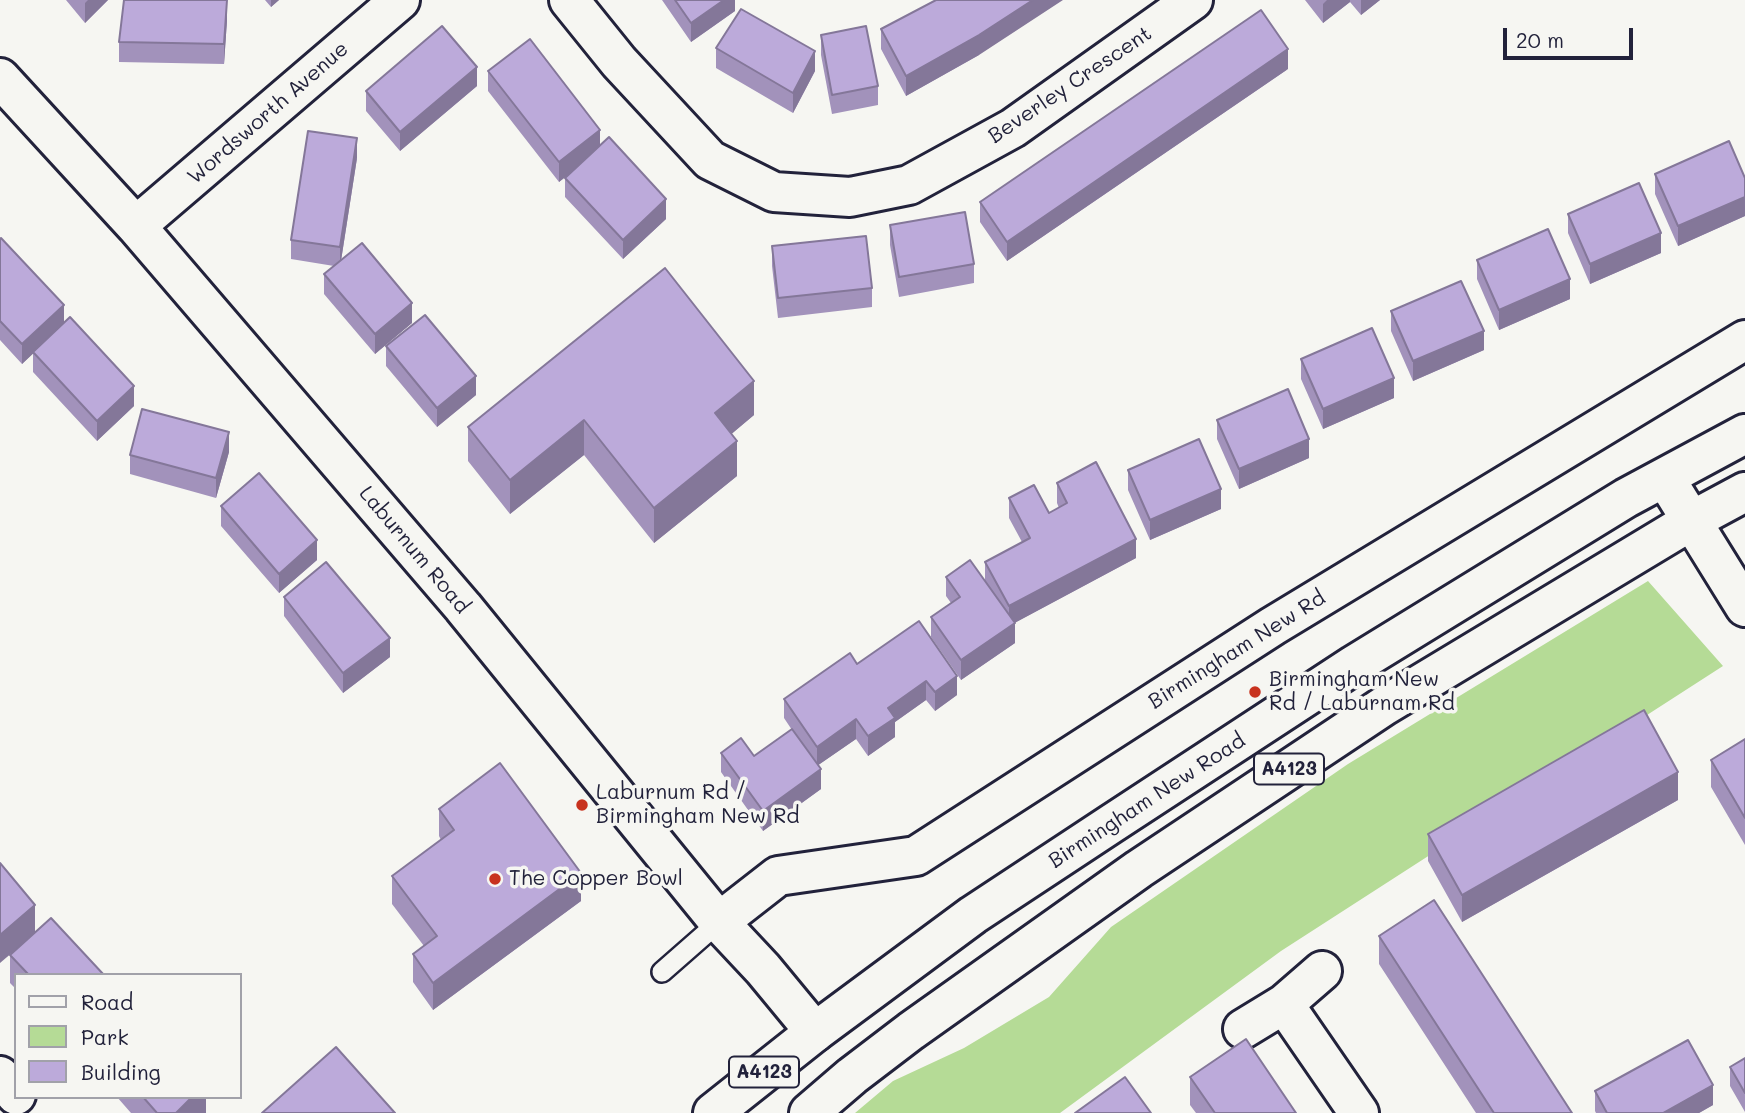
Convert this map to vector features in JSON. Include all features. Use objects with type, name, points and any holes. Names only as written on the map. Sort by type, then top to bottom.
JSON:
[{"type":"main road","name":"Wordsworth Avenue","points":[[136,226],[400,0]]},
{"type":"main road","name":"Beverley Crescent","points":[[569,0],[619,62],[710,160],[774,192],[850,197],[909,185],[1013,128],[1193,0]]},
{"type":"main road","name":"Laburnum Road","points":[[0,78],[136,226],[463,607],[719,922],[815,1032]]},
{"type":"main road","name":"Birmingham New Rd","points":[[719,922],[778,876],[916,856],[1273,625],[1745,340]]},
{"type":"main road","name":"Birmingham New Road","points":[[713,1113],[815,1032],[973,915],[1354,665],[1626,498],[1745,434]]},
{"type":"main road","points":[[1665,478],[1745,607]]},
{"type":"main road","name":"A4123","points":[[809,1113],[911,1031],[1139,869],[1384,706],[1691,521],[1745,492]]},
{"type":"main road","points":[[1243,1029],[1284,1004],[1322,971]]},
{"type":"main road","points":[[1284,1004],[1359,1113]]},
{"type":"main road","name":"A4123","points":[[815,1032],[852,1076]]},
{"type":"main road","points":[[0,1076],[14,1092]]},
{"type":"main road","points":[[20,1099],[32,1113]]},
{"type":"lane","points":[[662,972],[719,922]]},
{"type":"green space","points":[[1648,581],[1723,666],[1281,951],[1060,1113],[855,1113],[893,1081],[964,1048],[1049,997],[1111,927],[1348,764]]},
{"type":"building","points":[[124,0],[227,0],[224,44],[119,42]]},
{"type":"building","points":[[675,0],[724,0],[691,23]]},
{"type":"building","points":[[936,0],[1033,0],[979,35],[906,76],[881,29]]},
{"type":"building","points":[[741,9],[815,51],[793,93],[716,48]]},
{"type":"building","points":[[1261,10],[1288,49],[1007,242],[980,202]]},
{"type":"building","points":[[442,26],[477,67],[400,132],[366,91]]},
{"type":"building","points":[[866,26],[878,86],[832,95],[821,35]]},
{"type":"building","points":[[530,39],[600,130],[559,162],[488,71]]},
{"type":"building","points":[[308,131],[357,138],[340,247],[291,240]]},
{"type":"building","points":[[609,137],[666,199],[623,240],[565,178]]},
{"type":"building","points":[[1729,141],[1745,178],[1745,197],[1678,226],[1655,174]]},
{"type":"building","points":[[1639,183],[1661,233],[1590,264],[1568,214]]},
{"type":"building","points":[[965,212],[974,264],[899,277],[890,225]]},
{"type":"building","points":[[1548,229],[1570,279],[1499,310],[1477,260]]},
{"type":"building","points":[[866,236],[872,288],[778,298],[772,246]]},
{"type":"building","points":[[1,238],[64,305],[22,344],[0,321]]},
{"type":"building","points":[[362,243],[412,303],[375,334],[324,274]]},
{"type":"building","points":[[665,268],[754,381],[715,413],[737,441],[654,508],[584,420],[510,480],[468,427]]},
{"type":"building","points":[[1461,281],[1484,331],[1413,361],[1391,311]]},
{"type":"building","points":[[425,315],[476,376],[437,408],[386,346]]},
{"type":"building","points":[[70,317],[134,386],[97,421],[33,352]]},
{"type":"building","points":[[1372,328],[1394,378],[1323,409],[1301,359]]},
{"type":"building","points":[[1288,389],[1309,439],[1239,469],[1217,420]]},
{"type":"building","points":[[142,409],[229,432],[216,478],[130,455]]},
{"type":"building","points":[[1199,439],[1221,489],[1150,520],[1128,470]]},
{"type":"building","points":[[1096,462],[1136,539],[1009,606],[985,562],[1030,538],[1009,498],[1034,485],[1049,513],[1067,503],[1057,483]]},
{"type":"building","points":[[259,473],[317,540],[279,574],[221,506]]},
{"type":"building","points":[[970,560],[1015,623],[961,660],[931,617],[960,597],[946,577]]},
{"type":"building","points":[[326,562],[390,638],[343,673],[284,597]]},
{"type":"building","points":[[919,621],[957,676],[935,692],[926,681],[888,708],[895,718],[868,736],[856,719],[817,747],[784,699],[850,653],[857,664]]},
{"type":"building","points":[[1644,710],[1678,772],[1462,895],[1428,834]]},
{"type":"building","points":[[792,729],[821,769],[763,811],[721,753],[741,738],[754,756]]},
{"type":"building","points":[[1745,739],[1745,818],[1711,760]]},
{"type":"building","name":"The Copper Bowl","points":[[500,763],[581,873],[433,983],[413,954],[437,936],[392,876],[454,830],[439,809]]},
{"type":"building","points":[[0,863],[35,905],[0,935]]},
{"type":"building","points":[[1434,900],[1572,1113],[1494,1113],[1379,936]]},
{"type":"building","points":[[51,918],[102,973],[27,973],[10,955]]},
{"type":"building","points":[[1246,1039],[1296,1113],[1215,1113],[1190,1077]]},
{"type":"building","points":[[1688,1040],[1713,1085],[1663,1113],[1607,1113],[1595,1091]]},
{"type":"building","points":[[336,1047],[395,1113],[262,1113]]},
{"type":"building","points":[[1745,1058],[1745,1093],[1730,1067]]},
{"type":"building","points":[[1125,1077],[1151,1113],[1075,1113]]},
{"type":"building","points":[[145,1099],[190,1099],[176,1113],[157,1113]]},
{"type":"place","name":"Birmingham New Rd / Laburnam Rd","points":[[1255,692]]},
{"type":"place","name":"Laburnum Rd / Birmingham New Rd","points":[[582,805]]},
{"type":"place","name":"The Copper Bowl","points":[[495,879]]}]
